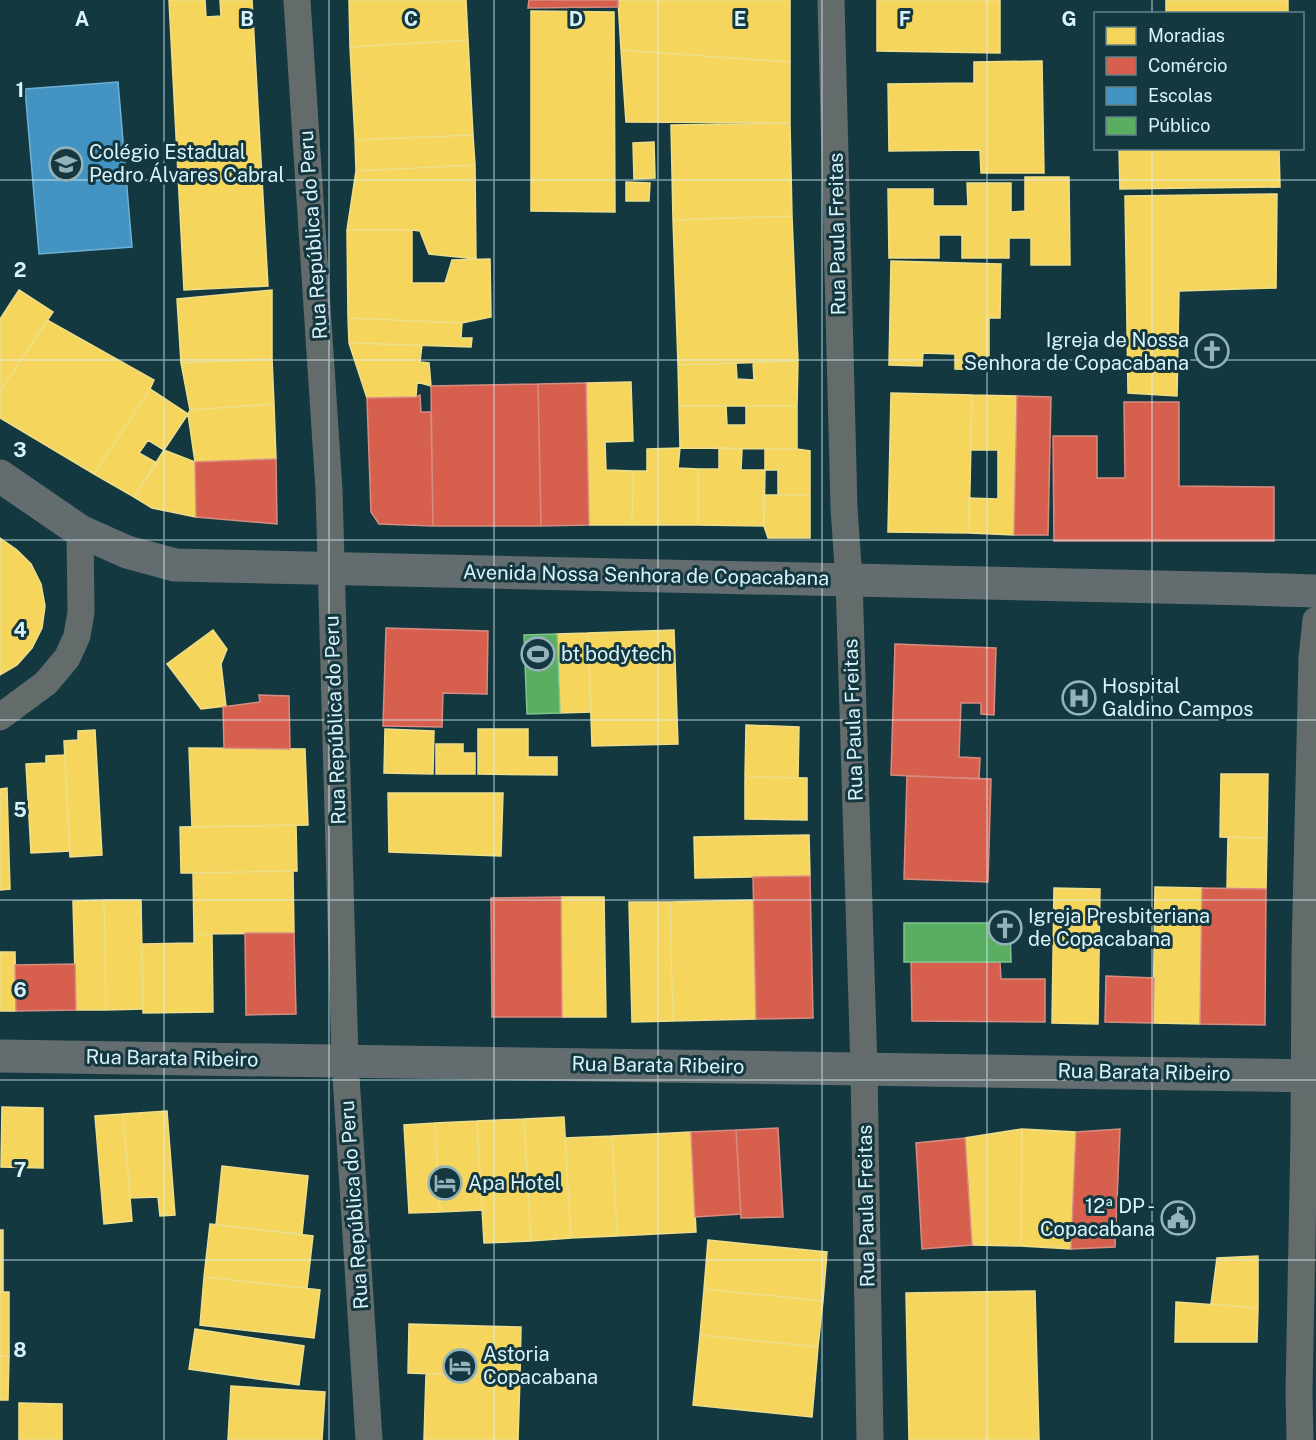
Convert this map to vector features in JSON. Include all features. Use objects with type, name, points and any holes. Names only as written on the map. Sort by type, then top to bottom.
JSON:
[{"type":"main road","name":"Avenida Nossa Senhora de Copacabana","points":[[0,476],[80,531],[127,552],[175,565],[1316,591]]},
{"type":"main road","name":"Rua Barata Ribeiro","points":[[0,1056],[1310,1076]]},
{"type":"street","name":"Rua República do Peru","points":[[297,0],[330,490],[345,1061],[369,1440]]},
{"type":"street","name":"Rua Paula Freitas","points":[[831,0],[844,508],[849,580],[864,1069],[870,1440]]},
{"type":"street","points":[[0,717],[46,682],[67,658],[77,636],[81,612],[80,531]]},
{"type":"street","points":[[1300,1440],[1299,1381],[1310,1076],[1305,942],[1312,658],[1316,620]]},
{"type":"building: Moradias","points":[[169,0],[205,0],[206,17],[221,16],[220,0],[252,0],[268,286],[184,290]]},
{"type":"building: Moradias","points":[[349,0],[466,0],[468,40],[350,47]]},
{"type":"building: Moradias","points":[[618,0],[790,0],[790,62],[621,50]]},
{"type":"building: Moradias","points":[[877,0],[1000,0],[1000,53],[877,51]]},
{"type":"building: Moradias","points":[[1166,0],[1288,0],[1288,12],[1166,12]]},
{"type":"building: Moradias","points":[[531,11],[614,12],[615,212],[531,211]]},
{"type":"building: Moradias","points":[[468,40],[473,135],[355,140],[350,47]]},
{"type":"building: Moradias","points":[[621,50],[790,62],[790,123],[626,122]]},
{"type":"building: Moradias","points":[[1042,61],[1044,173],[981,173],[980,150],[889,151],[888,84],[974,83],[974,62]]},
{"type":"building: Moradias","points":[[790,123],[792,216],[673,220],[671,125]]},
{"type":"building: Moradias","points":[[473,135],[475,165],[356,171],[355,140]]},
{"type":"building: Moradias","points":[[654,142],[655,178],[634,179],[633,143]]},
{"type":"building: Moradias","points":[[1119,150],[1279,150],[1280,187],[1120,189]]},
{"type":"building: Moradias","points":[[475,165],[476,259],[429,254],[420,231],[347,230],[356,171]]},
{"type":"building: Moradias","points":[[1025,177],[1069,177],[1070,265],[1031,265],[1031,238],[1009,238],[1009,258],[962,258],[962,235],[939,235],[939,258],[889,258],[888,189],[933,189],[933,206],[968,206],[967,183],[1011,183],[1011,212],[1025,211]]},
{"type":"building: Moradias","points":[[626,182],[650,183],[649,201],[626,201]]},
{"type":"building: Moradias","points":[[1277,194],[1276,288],[1179,291],[1177,396],[1128,393],[1125,196]]},
{"type":"building: Moradias","points":[[792,216],[798,361],[678,365],[673,220]]},
{"type":"building: Moradias","points":[[347,230],[412,230],[412,283],[445,283],[452,260],[490,259],[491,317],[462,323],[348,318]]},
{"type":"building: Moradias","points":[[891,261],[1001,264],[1000,318],[989,318],[989,370],[955,369],[955,354],[923,353],[922,366],[889,365]]},
{"type":"building: Moradias","points":[[19,290],[53,312],[0,392],[0,319]]},
{"type":"building: Moradias","points":[[272,290],[272,359],[181,363],[177,299]]},
{"type":"building: Moradias","points":[[348,318],[462,323],[461,338],[472,338],[471,347],[349,343]]},
{"type":"building: Moradias","points":[[47,320],[154,380],[94,474],[0,418],[0,392]]},
{"type":"building: Moradias","points":[[349,343],[422,345],[420,362],[429,363],[431,386],[417,382],[416,397],[367,398]]},
{"type":"building: Moradias","points":[[272,359],[274,404],[190,410],[181,363]]},
{"type":"building: Moradias","points":[[798,361],[797,406],[679,406],[678,365],[736,363],[737,379],[754,380],[753,362]]},
{"type":"building: Moradias","points":[[631,382],[633,441],[605,442],[606,470],[633,471],[632,525],[589,525],[586,383]]},
{"type":"building: Moradias","points":[[150,389],[188,414],[164,450],[148,440],[139,453],[157,463],[134,497],[94,474]]},
{"type":"building: Moradias","points":[[891,393],[972,395],[969,533],[888,532]]},
{"type":"building: Moradias","points":[[972,395],[1017,396],[1014,535],[969,533],[969,498],[998,499],[998,450],[970,450]]},
{"type":"building: Moradias","points":[[274,404],[276,459],[195,462],[188,414],[190,410]]},
{"type":"building: Moradias","points":[[679,406],[726,406],[727,425],[746,425],[746,406],[797,406],[797,449],[680,448]]},
{"type":"building: Moradias","points":[[680,448],[678,468],[698,469],[698,525],[632,525],[633,471],[647,471],[647,449]]},
{"type":"building: Moradias","points":[[719,448],[742,449],[741,470],[765,470],[764,526],[698,525],[698,469],[719,469]]},
{"type":"building: Moradias","points":[[765,449],[810,451],[810,495],[778,495],[778,470],[765,470]]},
{"type":"building: Moradias","points":[[164,450],[195,462],[196,517],[152,508],[134,497]]},
{"type":"building: Moradias","points":[[763,495],[810,495],[810,538],[768,538],[764,526]]},
{"type":"building: Moradias","points":[[0,538],[31,564],[41,584],[45,606],[42,628],[32,648],[17,665],[0,675]]},
{"type":"building: Moradias","points":[[213,630],[227,649],[221,664],[226,706],[201,709],[167,664]]},
{"type":"building: Moradias","points":[[674,630],[678,744],[592,746],[588,633]]},
{"type":"building: Moradias","points":[[588,633],[591,712],[560,713],[557,634]]},
{"type":"building: Moradias","points":[[746,725],[799,727],[798,778],[745,777]]},
{"type":"building: Moradias","points":[[385,729],[434,731],[433,774],[384,773]]},
{"type":"building: Moradias","points":[[478,729],[528,729],[528,757],[557,757],[557,775],[478,774]]},
{"type":"building: Moradias","points":[[95,730],[102,855],[70,857],[64,741],[78,740],[78,731]]},
{"type":"building: Moradias","points":[[436,744],[463,744],[463,753],[475,753],[475,774],[436,774]]},
{"type":"building: Moradias","points":[[189,748],[305,749],[308,825],[192,827]]},
{"type":"building: Moradias","points":[[65,755],[70,851],[31,853],[26,764],[46,763],[46,756]]},
{"type":"building: Moradias","points":[[1221,774],[1268,774],[1267,838],[1220,837]]},
{"type":"building: Moradias","points":[[745,777],[807,778],[807,820],[745,819]]},
{"type":"building: Moradias","points":[[7,788],[10,889],[0,890],[0,789]]},
{"type":"building: Moradias","points":[[388,793],[503,793],[501,856],[389,852]]},
{"type":"building: Moradias","points":[[296,825],[297,871],[181,873],[180,827]]},
{"type":"building: Moradias","points":[[809,835],[810,876],[695,878],[694,837]]},
{"type":"building: Moradias","points":[[1228,837],[1267,838],[1266,889],[1227,888]]},
{"type":"building: Moradias","points":[[293,871],[294,933],[194,934],[193,873]]},
{"type":"building: Moradias","points":[[1155,887],[1202,888],[1200,1024],[1153,1023]]},
{"type":"building: Moradias","points":[[1054,888],[1100,889],[1098,1024],[1052,1023]]},
{"type":"building: Moradias","points":[[561,897],[604,897],[606,1017],[562,1017]]},
{"type":"building: Moradias","points":[[104,900],[106,1010],[76,1010],[73,901]]},
{"type":"building: Moradias","points":[[104,900],[141,900],[143,1009],[106,1010]]},
{"type":"building: Moradias","points":[[754,900],[756,1019],[673,1021],[670,902]]},
{"type":"building: Moradias","points":[[629,902],[670,902],[673,1021],[632,1022]]},
{"type":"building: Moradias","points":[[194,934],[212,934],[213,1012],[143,1013],[142,944],[194,943]]},
{"type":"building: Moradias","points":[[0,952],[15,952],[16,1011],[0,1011]]},
{"type":"building: Moradias","points":[[2,1107],[43,1108],[43,1168],[1,1167]]},
{"type":"building: Moradias","points":[[167,1111],[175,1215],[160,1216],[158,1197],[130,1198],[123,1114]]},
{"type":"building: Moradias","points":[[123,1114],[132,1221],[104,1224],[95,1116]]},
{"type":"building: Moradias","points":[[564,1117],[571,1238],[531,1241],[524,1119]]},
{"type":"building: Moradias","points":[[524,1119],[531,1241],[484,1243],[477,1121]]},
{"type":"building: Moradias","points":[[477,1121],[482,1210],[440,1212],[435,1123]]},
{"type":"building: Moradias","points":[[435,1123],[440,1212],[409,1213],[404,1125]]},
{"type":"building: Moradias","points":[[1022,1129],[1076,1132],[1071,1249],[1021,1246]]},
{"type":"building: Moradias","points":[[1022,1129],[1021,1246],[972,1245],[965,1138]]},
{"type":"building: Moradias","points":[[691,1132],[696,1232],[617,1236],[612,1136]]},
{"type":"building: Moradias","points":[[612,1136],[617,1236],[571,1238],[565,1138]]},
{"type":"building: Moradias","points":[[222,1166],[308,1176],[302,1234],[216,1225]]},
{"type":"building: Moradias","points":[[210,1224],[313,1236],[307,1288],[204,1277]]},
{"type":"building: Moradias","points":[[0,1230],[3,1230],[3,1292],[0,1292]]},
{"type":"building: Moradias","points":[[708,1240],[827,1252],[823,1301],[704,1289]]},
{"type":"building: Moradias","points":[[1258,1256],[1258,1308],[1211,1304],[1217,1258]]},
{"type":"building: Moradias","points":[[204,1277],[320,1290],[314,1338],[200,1325]]},
{"type":"building: Moradias","points":[[704,1289],[823,1301],[818,1347],[700,1335]]},
{"type":"building: Moradias","points":[[1035,1291],[1039,1440],[909,1440],[906,1293]]},
{"type":"building: Moradias","points":[[0,1292],[9,1292],[9,1356],[0,1356]]},
{"type":"building: Moradias","points":[[1176,1302],[1258,1308],[1257,1342],[1175,1342]]},
{"type":"building: Moradias","points":[[409,1324],[521,1327],[520,1377],[408,1373]]},
{"type":"building: Moradias","points":[[195,1329],[304,1346],[299,1385],[189,1369]]},
{"type":"building: Moradias","points":[[700,1335],[818,1347],[812,1417],[693,1405]]},
{"type":"building: Moradias","points":[[0,1356],[9,1356],[8,1400],[0,1400]]},
{"type":"building: Moradias","points":[[426,1374],[520,1377],[518,1440],[424,1440]]},
{"type":"building: Moradias","points":[[231,1386],[325,1392],[322,1440],[228,1440]]},
{"type":"building: Moradias","points":[[19,1403],[62,1404],[62,1440],[19,1440]]},
{"type":"building: Comércio","points":[[529,0],[618,0],[618,7],[528,8]]},
{"type":"building: Comércio","points":[[586,383],[589,525],[541,526],[538,384]]},
{"type":"building: Comércio","points":[[538,384],[541,526],[433,526],[431,386]]},
{"type":"building: Comércio","points":[[420,395],[421,412],[431,412],[433,526],[379,524],[371,512],[367,398]]},
{"type":"building: Comércio","points":[[1017,396],[1051,397],[1048,535],[1014,535]]},
{"type":"building: Comércio","points":[[1124,402],[1179,402],[1179,486],[1274,487],[1274,541],[1054,541],[1053,436],[1097,436],[1097,478],[1125,478]]},
{"type":"building: Comércio","points":[[276,459],[277,524],[196,517],[195,462]]},
{"type":"building: Comércio","points":[[386,628],[488,631],[487,694],[443,693],[442,727],[383,726]]},
{"type":"building: Comércio","points":[[895,644],[996,648],[994,715],[981,714],[981,703],[961,703],[959,757],[980,758],[979,779],[891,775]]},
{"type":"building: Comércio","points":[[259,695],[289,696],[290,749],[224,748],[223,707],[260,702]]},
{"type":"building: Comércio","points":[[907,776],[991,779],[988,882],[904,879]]},
{"type":"building: Comércio","points":[[810,876],[813,1018],[756,1019],[753,877]]},
{"type":"building: Comércio","points":[[1202,888],[1266,889],[1265,1025],[1200,1024]]},
{"type":"building: Comércio","points":[[561,897],[562,1017],[492,1017],[491,898]]},
{"type":"building: Comércio","points":[[245,933],[294,933],[296,1014],[246,1015]]},
{"type":"building: Comércio","points":[[911,962],[1000,962],[1001,979],[1045,979],[1045,1022],[912,1021]]},
{"type":"building: Comércio","points":[[75,964],[76,1010],[16,1011],[15,965]]},
{"type":"building: Comércio","points":[[1106,976],[1154,978],[1153,1023],[1105,1022]]},
{"type":"building: Comércio","points":[[778,1128],[783,1217],[741,1218],[736,1130]]},
{"type":"building: Comércio","points":[[1120,1129],[1115,1247],[1071,1249],[1076,1132]]},
{"type":"building: Comércio","points":[[736,1130],[741,1214],[695,1217],[691,1132]]},
{"type":"building: Comércio","points":[[965,1138],[972,1245],[922,1249],[916,1143]]},
{"type":"building: Escolas","points":[[118,82],[132,247],[39,254],[25,89]]},
{"type":"building: Público","points":[[557,634],[560,713],[527,714],[524,635]]},
{"type":"building: Público","points":[[904,923],[1010,923],[1011,962],[904,962]]},
{"type":"place","name":"Colégio Estadual Pedro Álvares Cabral","points":[[66,164]]},
{"type":"place","name":"Igreja de Nossa Senhora de Copacabana","points":[[1212,351]]},
{"type":"place","name":"bt bodytech","points":[[538,654]]},
{"type":"place","name":"Hospital Galdino Campos","points":[[1079,698]]},
{"type":"place","name":"Igreja Presbiteriana de Copacabana","points":[[1005,928]]},
{"type":"place","name":"Apa Hotel","points":[[445,1183]]},
{"type":"place","name":"12ª DP - Copacabana","points":[[1178,1218]]},
{"type":"place","name":"Astoria Copacabana","points":[[460,1366]]}]
